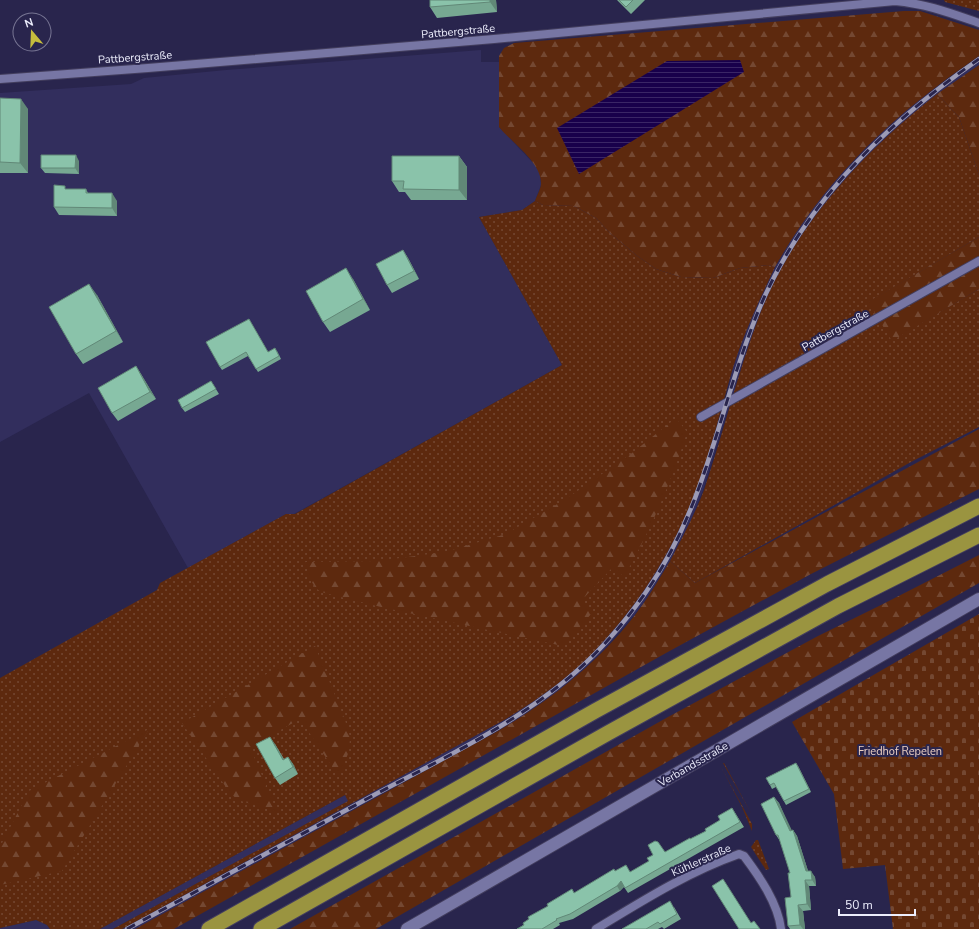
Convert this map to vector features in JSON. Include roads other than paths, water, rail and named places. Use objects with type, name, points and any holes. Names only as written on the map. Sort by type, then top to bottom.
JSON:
[{"type":"highway","points":[[209,929],[595,711],[827,584],[979,506]]},
{"type":"highway","points":[[261,929],[601,737],[832,610],[979,535]]},
{"type":"main road","name":"Verbandsstraße","points":[[407,929],[979,599]]},
{"type":"street","name":"Pattbergstraße","points":[[0,79],[486,40],[869,2],[918,1],[979,23]]},
{"type":"street","name":"Pattbergstraße","points":[[701,418],[979,261]]},
{"type":"street","name":"Kühlerstraße","points":[[596,929],[653,894],[702,869],[739,854],[744,856],[768,893],[780,922],[781,929]]},
{"type":"railway","points":[[127,929],[467,746],[542,699],[565,681],[598,651],[646,592],[666,561],[682,529],[708,463],[752,327],[770,285],[792,246],[817,209],[844,175],[908,114],[979,59]]},
{"type":"park label","name":"Friedhof Repelen","points":[[900,751]]}]
